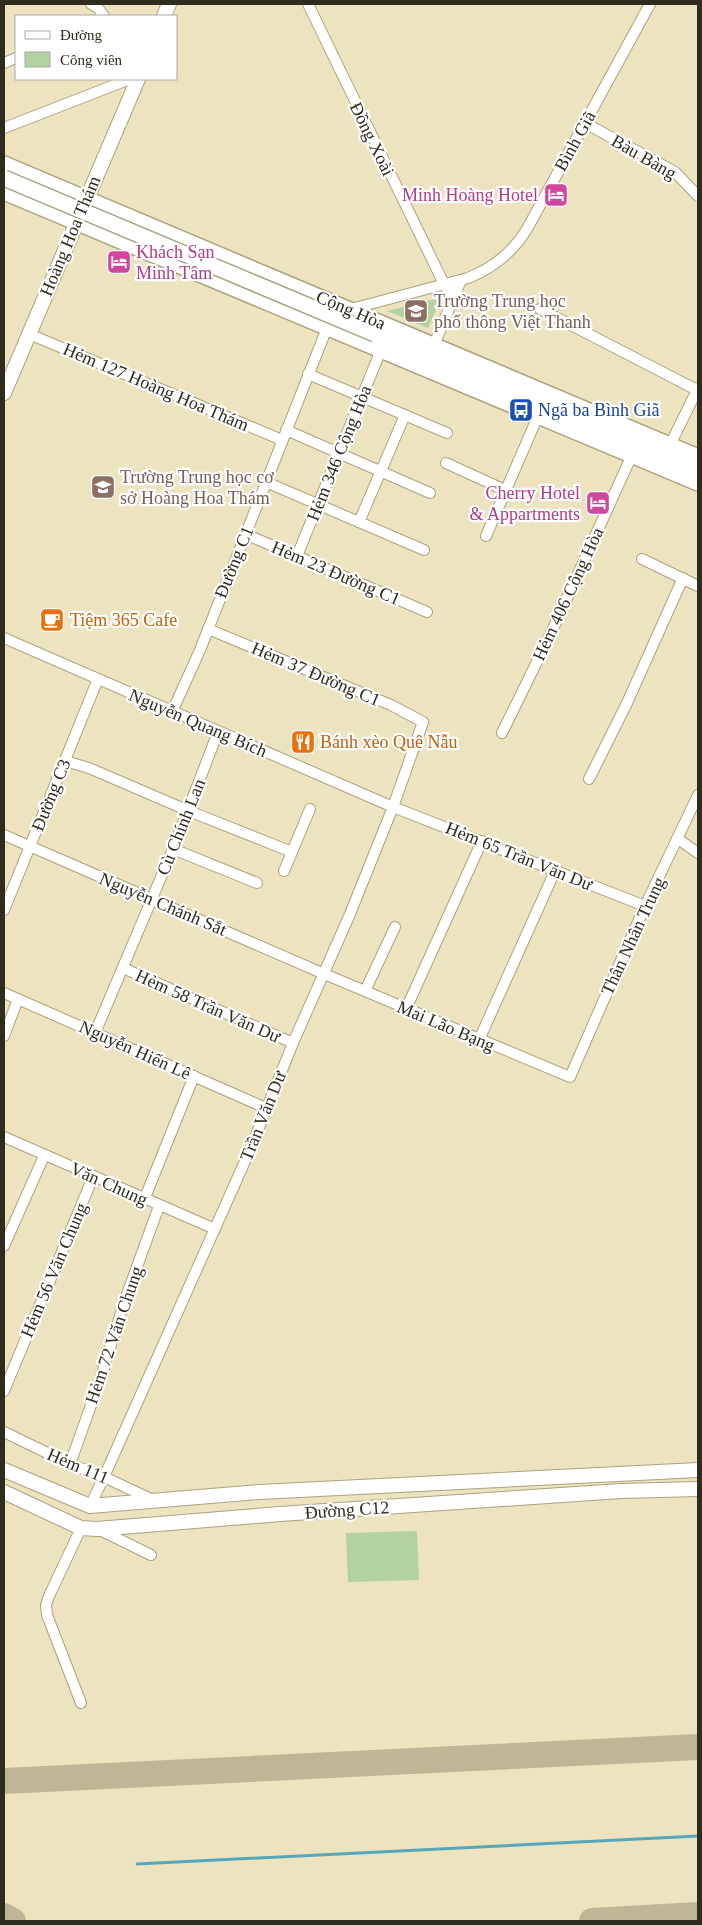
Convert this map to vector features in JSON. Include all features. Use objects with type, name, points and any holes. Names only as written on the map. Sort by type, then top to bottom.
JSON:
[{"type":"main road","name":"Hoàng Hoa Thám","points":[[4,393],[138,80]]},
{"type":"main road","name":"Cộng Hòa","points":[[4,164],[698,457]]},
{"type":"main road","points":[[9,194],[24,172]]},
{"type":"main road","name":"Cộng Hòa","points":[[4,178],[698,470]]},
{"type":"main road","name":"Cộng Hòa","points":[[9,194],[698,483]]},
{"type":"main road","points":[[140,250],[151,225]]},
{"type":"main road","name":"Đường C12","points":[[4,1470],[90,1506],[259,1492],[698,1470]]},
{"type":"main road","name":"Đường C12","points":[[4,1492],[81,1528],[97,1529],[621,1491],[698,1489]]},
{"type":"street","points":[[91,4],[98,8],[103,15]]},
{"type":"street","name":"Đồng Xoài","points":[[308,4],[444,284],[453,298]]},
{"type":"street","name":"Bình Giã","points":[[351,309],[461,280],[501,260],[515,246],[527,229],[650,4]]},
{"type":"street","points":[[4,128],[127,80]]},
{"type":"street","name":"Bàu Bàng","points":[[584,123],[675,172],[698,196]]},
{"type":"street","points":[[434,345],[461,280]]},
{"type":"street","points":[[540,309],[697,389],[670,445]]},
{"type":"street","name":"Đường C1","points":[[172,712],[208,629],[308,374],[328,328]]},
{"type":"street","name":"Hẻm 127 Hoàng Hoa Thám","points":[[29,334],[284,435],[339,453],[430,493]]},
{"type":"street","name":"Hẻm 346 Cộng Hòa","points":[[297,556],[381,350]]},
{"type":"street","points":[[308,374],[447,433]]},
{"type":"street","points":[[359,522],[405,415]]},
{"type":"street","points":[[486,536],[538,416]]},
{"type":"street","name":"Hẻm 406 Cộng Hòa","points":[[502,733],[585,560],[632,455]]},
{"type":"street","points":[[446,463],[506,490]]},
{"type":"street","points":[[266,482],[424,550]]},
{"type":"street","name":"Hẻm 23 Đường C1","points":[[246,534],[427,612]]},
{"type":"street","points":[[642,559],[698,586]]},
{"type":"street","points":[[590,779],[683,578]]},
{"type":"street","name":"Hẻm 37 Đường C1","points":[[208,629],[391,705],[423,722]]},
{"type":"street","name":"Nguyễn Quang Bích","points":[[4,638],[393,806]]},
{"type":"street","name":"Đường C3","points":[[4,910],[98,679]]},
{"type":"street","name":"Trần Văn Dư","points":[[90,1506],[215,1230],[322,973],[350,914],[393,806],[423,722]]},
{"type":"street","name":"Cù Chính Lan","points":[[95,1033],[189,811],[218,732]]},
{"type":"street","points":[[65,761],[89,768],[292,852]]},
{"type":"street","name":"Thân Nhân Trung","points":[[570,1077],[645,906],[698,795]]},
{"type":"street","name":"Hẻm 65 Trần Văn Dư","points":[[393,806],[645,906]]},
{"type":"street","points":[[284,871],[310,808]]},
{"type":"street","name":"Nguyễn Chánh Sắt","points":[[4,835],[322,973]]},
{"type":"street","points":[[678,839],[698,853]]},
{"type":"street","points":[[406,1009],[482,841]]},
{"type":"street","points":[[173,849],[257,883]]},
{"type":"street","points":[[479,1040],[555,871]]},
{"type":"street","points":[[365,991],[395,927]]},
{"type":"street","name":"Hẻm 58 Trần Văn Dư","points":[[123,968],[293,1043]]},
{"type":"street","name":"Mai Lão Bạng","points":[[322,973],[570,1077]]},
{"type":"street","name":"Nguyễn Hiến Lê","points":[[4,993],[266,1108]]},
{"type":"street","points":[[4,1036],[18,999]]},
{"type":"street","points":[[144,1200],[194,1076]]},
{"type":"street","name":"Văn Chung","points":[[4,1138],[215,1230]]},
{"type":"street","points":[[4,1246],[44,1156]]},
{"type":"street","name":"Hẻm 56 Văn Chung","points":[[4,1391],[93,1178]]},
{"type":"street","name":"Hẻm 72 Văn Chung","points":[[70,1464],[99,1383],[126,1297],[159,1206]]},
{"type":"street","name":"Hẻm 111","points":[[4,1432],[70,1464],[104,1476],[153,1500]]},
{"type":"street","points":[[81,1528],[48,1596],[46,1605],[47,1615],[81,1702]]},
{"type":"street","points":[[97,1529],[151,1555]]},
{"type":"green space","points":[[435,299],[439,303],[428,328],[387,311]]},
{"type":"green space","points":[[417,1531],[419,1580],[348,1582],[346,1533]]},
{"type":"waterway","points":[[137,1864],[698,1836]]},
{"type":"taxiway","points":[[4,1781],[698,1747]]},
{"type":"taxiway","points":[[592,1921],[698,1915]]},
{"type":"taxiway","points":[[4,1916],[13,1921]]},
{"type":"place","name":"Minh Hoàng Hotel","points":[[556,195]]},
{"type":"place","name":"Khách Sạn Minh Tâm","points":[[119,262]]},
{"type":"place","name":"Trường Trung học phổ thông Việt Thanh","points":[[416,311]]},
{"type":"place","name":"Ngã ba Bình Giã","points":[[521,410]]},
{"type":"place","name":"Trường Trung học cơ sở Hoàng Hoa Thám","points":[[103,487]]},
{"type":"place","name":"Cherry Hotel & Appartments","points":[[598,503]]},
{"type":"place","name":"Tiệm 365 Cafe","points":[[52,620]]},
{"type":"place","name":"Bánh xèo Quê Nẫu","points":[[303,742]]}]
